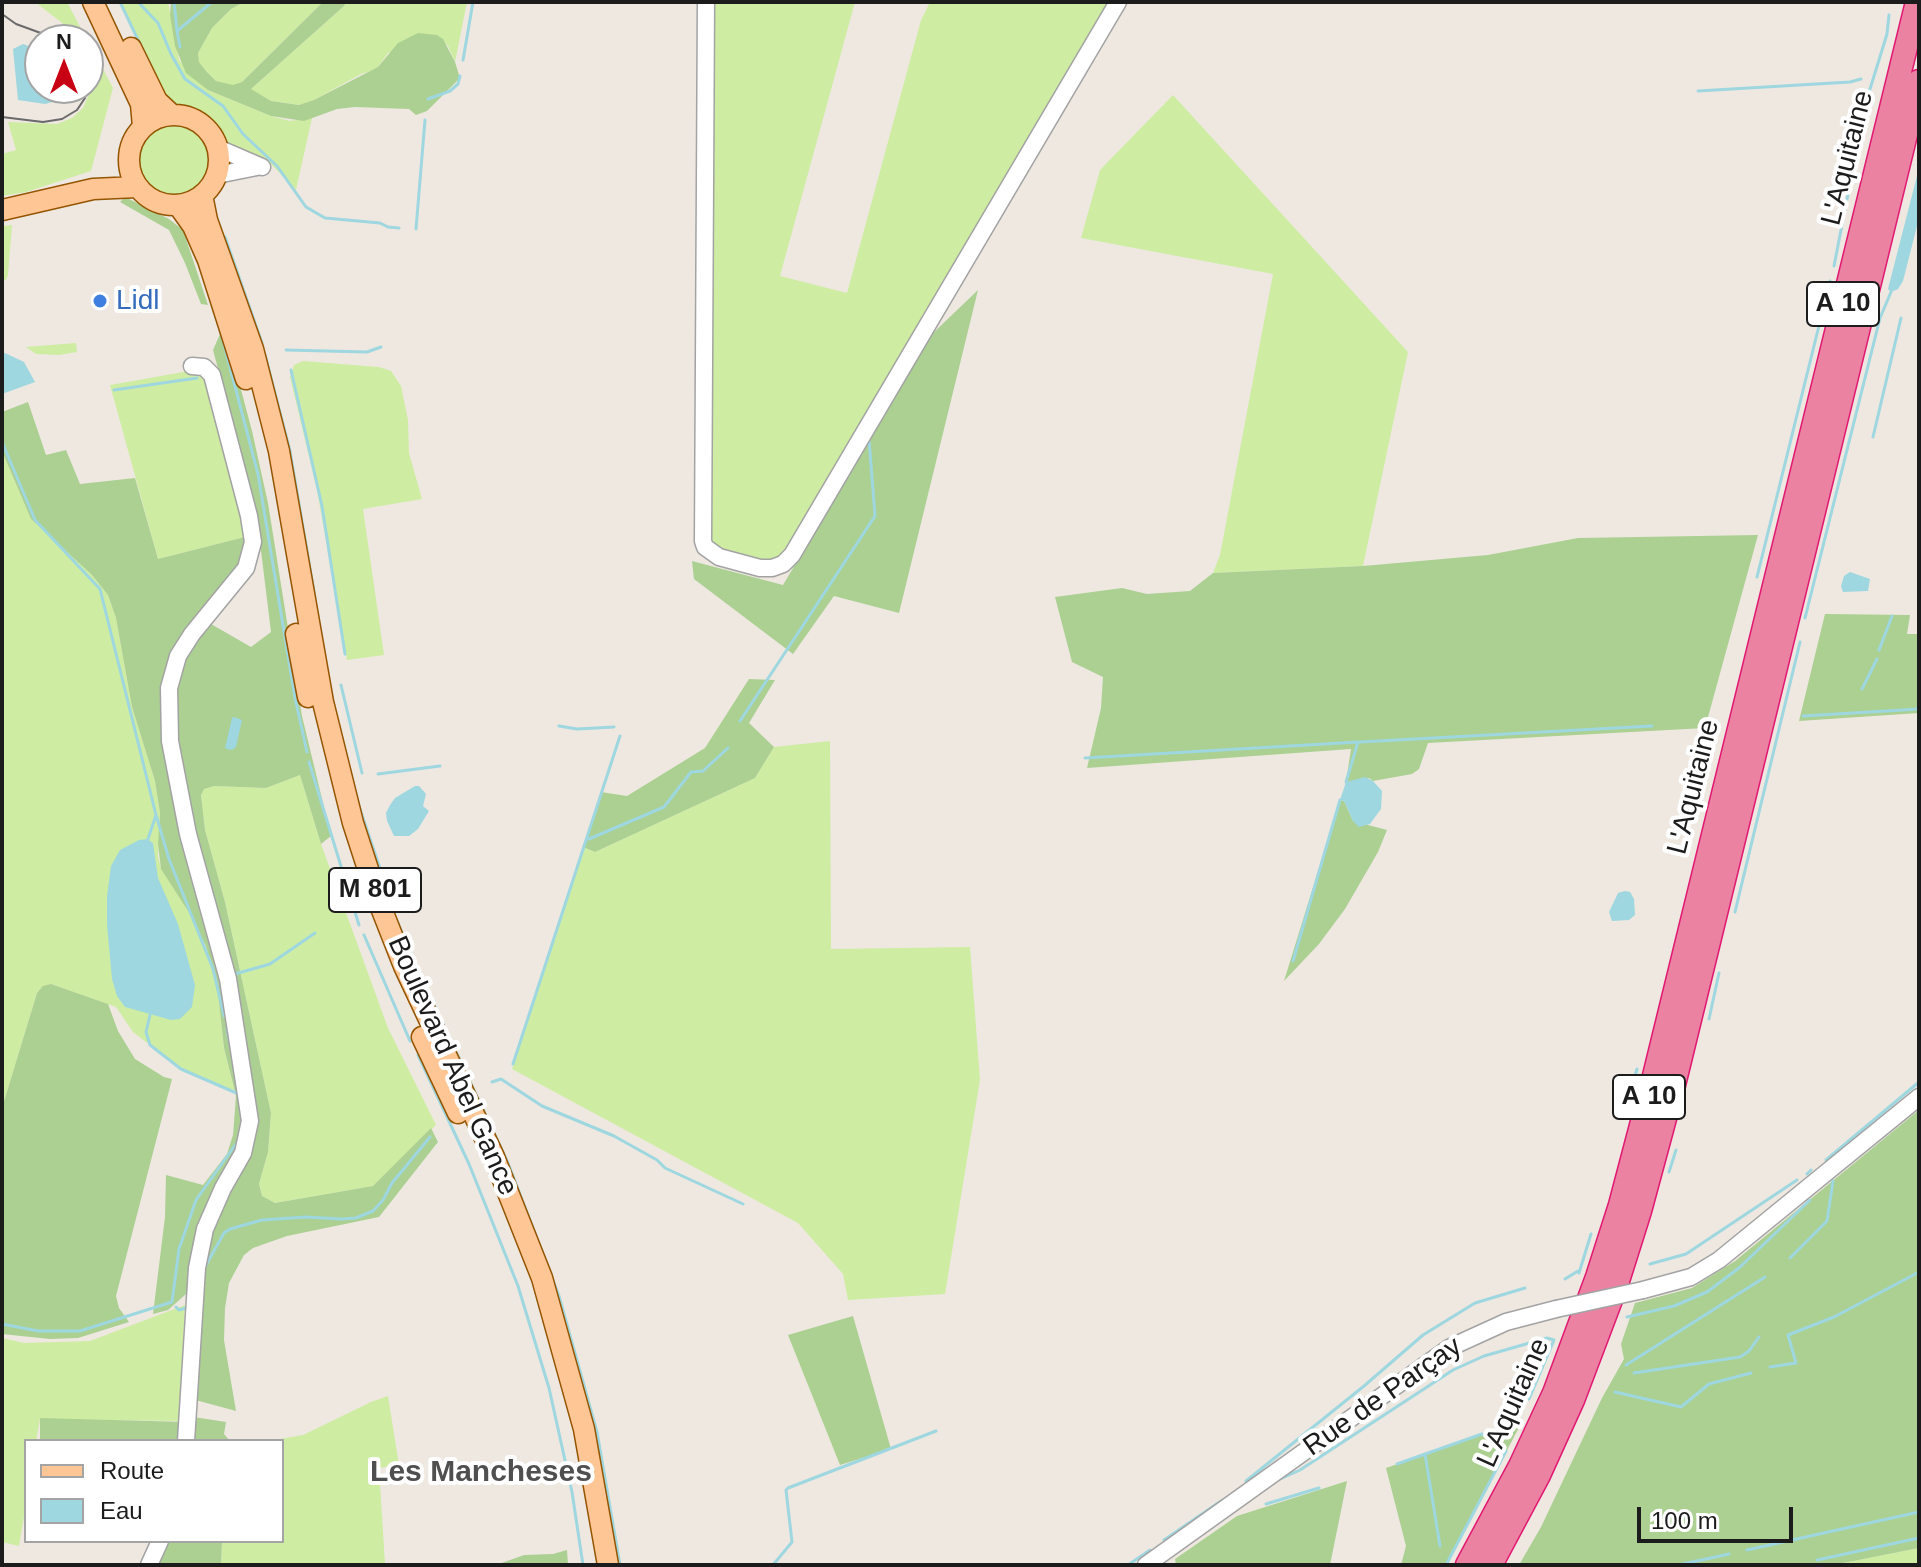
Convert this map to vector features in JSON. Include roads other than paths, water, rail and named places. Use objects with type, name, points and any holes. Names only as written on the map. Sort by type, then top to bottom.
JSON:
[{"type":"highway","name":"L'Aquitaine","points":[[1467,1565],[1520,1466],[1554,1393],[1620,1205],[1664,1039],[1917,2]]},
{"type":"highway","name":"L'Aquitaine","points":[[1491,1565],[1539,1475],[1573,1400],[1617,1284],[1640,1211],[1674,1085],[1919,81]]},
{"type":"main road","points":[[93,2],[141,104],[143,127]]},
{"type":"main road","points":[[109,2],[151,91],[172,115]]},
{"type":"main road","points":[[172,115],[186,116],[198,122],[209,131],[218,148],[217,175],[202,195],[178,205],[154,200],[137,187],[129,163],[130,149],[143,127],[156,119],[172,115]]},
{"type":"main road","points":[[93,189],[129,163]]},
{"type":"main road","points":[[2,210],[93,189],[137,187]]},
{"type":"main road","name":"Boulevard Abel Gance","points":[[202,195],[207,220],[253,349],[276,438],[323,702],[353,823],[404,966],[494,1157],[542,1278],[582,1417],[608,1565]]},
{"type":"main road","name":"Boulevard Abel Gance","points":[[178,205],[193,226],[208,260],[249,389],[275,500],[309,705],[340,827],[365,905],[391,971],[482,1164],[529,1283],[566,1409],[594,1565]]},
{"type":"street","points":[[706,2],[703,541],[705,547],[719,557],[760,568],[783,564],[792,555],[1118,2]]},
{"type":"street","points":[[217,175],[236,169],[262,167],[218,148]]},
{"type":"street","points":[[186,1439],[195,1286],[205,1229],[243,1153],[250,1121],[228,979],[188,834],[170,741],[169,688],[178,656],[185,643],[246,568],[253,542],[212,375],[204,367],[192,366]]},
{"type":"street","name":"Rue de Parçay","points":[[1146,1565],[1449,1348],[1506,1322],[1691,1277],[1719,1260],[1919,1097]]},
{"type":"street","points":[[149,1565],[159,1543]]},
{"type":"water","points":[[24,44],[24,101],[18,100],[13,49]]},
{"type":"water","points":[[1858,113],[1868,115],[1859,156],[1855,158],[1844,151],[1852,119]]},
{"type":"water","points":[[1919,168],[1919,218],[1903,281],[1898,289],[1891,292],[1888,289]]},
{"type":"water","points":[[2,354],[24,362],[35,382],[2,394]]},
{"type":"water","points":[[1850,572],[1870,579],[1868,591],[1843,592],[1844,576]]},
{"type":"water","points":[[234,717],[242,720],[236,747],[232,750],[225,748]]},
{"type":"water","points":[[1365,777],[1382,791],[1381,809],[1370,824],[1359,827],[1344,801],[1340,800],[1346,782]]},
{"type":"water","points":[[415,786],[426,794],[423,806],[429,811],[418,829],[409,836],[394,836],[386,813],[395,798]]},
{"type":"water","points":[[147,839],[153,843],[158,878],[178,924],[195,985],[192,1007],[180,1019],[171,1020],[125,1007],[117,996],[112,979],[107,925],[111,866],[120,850]]},
{"type":"water","points":[[1630,892],[1634,899],[1635,915],[1629,920],[1612,921],[1609,912],[1618,893]]},
{"type":"waterway","points":[[120,2],[150,65]]},
{"type":"waterway","points":[[138,2],[158,23],[185,79],[223,106],[243,134],[277,166],[306,207],[325,218],[380,223],[399,228]]},
{"type":"waterway","points":[[174,2],[177,30]]},
{"type":"waterway","points":[[180,47],[177,31],[212,2]]},
{"type":"waterway","points":[[463,60],[473,2]]},
{"type":"waterway","points":[[1866,102],[1887,34],[1889,15]]},
{"type":"waterway","points":[[428,99],[450,91],[458,84],[460,76]]},
{"type":"waterway","points":[[1698,91],[1861,79]]},
{"type":"waterway","points":[[416,229],[425,120]]},
{"type":"waterway","points":[[1834,266],[1855,158]]},
{"type":"waterway","points":[[225,237],[262,343]]},
{"type":"waterway","points":[[1757,577],[1830,281]]},
{"type":"waterway","points":[[1805,618],[1880,318],[1891,292]]},
{"type":"waterway","points":[[1873,437],[1901,318]]},
{"type":"waterway","points":[[221,333],[258,474],[295,698],[307,752]]},
{"type":"waterway","points":[[286,350],[367,352],[381,347]]},
{"type":"waterway","points":[[265,355],[290,451],[315,598]]},
{"type":"waterway","points":[[291,370],[322,506],[345,654]]},
{"type":"waterway","points":[[114,390],[197,378]]},
{"type":"waterway","points":[[740,721],[875,516],[869,439]]},
{"type":"waterway","points":[[2,442],[35,520],[100,589],[156,815],[169,859],[213,969],[224,1016]]},
{"type":"waterway","points":[[252,571],[259,548]]},
{"type":"waterway","points":[[1879,650],[1892,616]]},
{"type":"waterway","points":[[1735,912],[1800,642]]},
{"type":"waterway","points":[[1862,689],[1877,659]]},
{"type":"waterway","points":[[341,685],[362,773]]},
{"type":"waterway","points":[[1803,716],[1919,709]]},
{"type":"waterway","points":[[559,726],[577,729],[614,727]]},
{"type":"waterway","points":[[1360,742],[1652,726]]},
{"type":"waterway","points":[[513,1064],[620,736]]},
{"type":"waterway","points":[[1085,758],[1358,742],[1346,782]]},
{"type":"waterway","points":[[589,839],[664,807],[691,772],[703,771],[728,748]]},
{"type":"waterway","points":[[309,762],[359,925]]},
{"type":"waterway","points":[[378,774],[440,766]]},
{"type":"waterway","points":[[1293,961],[1340,800]]},
{"type":"waterway","points":[[358,803],[394,910]]},
{"type":"waterway","points":[[147,842],[156,815]]},
{"type":"waterway","points":[[397,921],[508,1163],[559,1296],[597,1432],[620,1565]]},
{"type":"waterway","points":[[235,974],[270,964],[315,933]]},
{"type":"waterway","points":[[364,935],[410,1041]]},
{"type":"waterway","points":[[1709,1019],[1719,973]]},
{"type":"waterway","points":[[150,1015],[146,1032],[150,1045],[181,1069],[241,1095]]},
{"type":"waterway","points":[[227,1029],[230,1045]]},
{"type":"waterway","points":[[418,1055],[469,1164],[518,1286],[549,1388],[572,1492],[583,1565]]},
{"type":"waterway","points":[[1628,1101],[1637,1069]]},
{"type":"waterway","points":[[492,1082],[501,1079],[542,1106],[614,1136],[657,1160],[665,1168],[743,1204]]},
{"type":"waterway","points":[[1826,1160],[1919,1082]]},
{"type":"waterway","points":[[206,1265],[224,1233],[230,1229],[262,1220],[356,1218],[373,1211],[430,1137]]},
{"type":"waterway","points":[[2,1324],[38,1331],[80,1331],[172,1302],[179,1249],[196,1200],[238,1141]]},
{"type":"waterway","points":[[1669,1172],[1676,1150]]},
{"type":"waterway","points":[[1807,1174],[1811,1170]]},
{"type":"waterway","points":[[1650,1264],[1686,1254],[1797,1180]]},
{"type":"waterway","points":[[1790,1258],[1827,1221],[1833,1181]]},
{"type":"waterway","points":[[1627,1317],[1674,1306],[1707,1292],[1739,1268],[1810,1200]]},
{"type":"waterway","points":[[1579,1273],[1591,1234]]},
{"type":"waterway","points":[[1565,1279],[1578,1271]]},
{"type":"waterway","points":[[1770,1367],[1796,1363],[1788,1335],[1834,1317],[1919,1272]]},
{"type":"waterway","points":[[1626,1365],[1765,1277]]},
{"type":"waterway","points":[[1246,1481],[1423,1335],[1475,1303],[1525,1288]]},
{"type":"waterway","points":[[176,1307],[188,1310]]},
{"type":"waterway","points":[[1634,1373],[1740,1357],[1759,1337]]},
{"type":"waterway","points":[[1278,1480],[1300,1470],[1453,1370],[1484,1356],[1547,1338],[1554,1340],[1529,1399]]},
{"type":"waterway","points":[[1615,1392],[1681,1407],[1709,1384],[1751,1373]]},
{"type":"waterway","points":[[773,1565],[792,1542],[788,1488],[936,1431]]},
{"type":"waterway","points":[[1397,1464],[1482,1434]]},
{"type":"waterway","points":[[1446,1565],[1506,1451]]},
{"type":"waterway","points":[[1425,1454],[1440,1546]]},
{"type":"waterway","points":[[1266,1504],[1319,1488]]},
{"type":"waterway","points":[[1164,1540],[1221,1501]]},
{"type":"waterway","points":[[1747,1550],[1919,1512]]},
{"type":"waterway","points":[[1817,1560],[1919,1538]]},
{"type":"waterway","points":[[1128,1565],[1150,1550]]},
{"type":"waterway","points":[[1678,1565],[1729,1554]]},
{"type":"tram line","points":[[2,14],[24,27]]},
{"type":"tram line","points":[[2,117],[43,122],[62,119],[81,104]]},
{"type":"place","name":"Lidl","points":[[100,301]]},
{"type":"district","name":"Les Mancheses","points":[[481,1473]]}]
